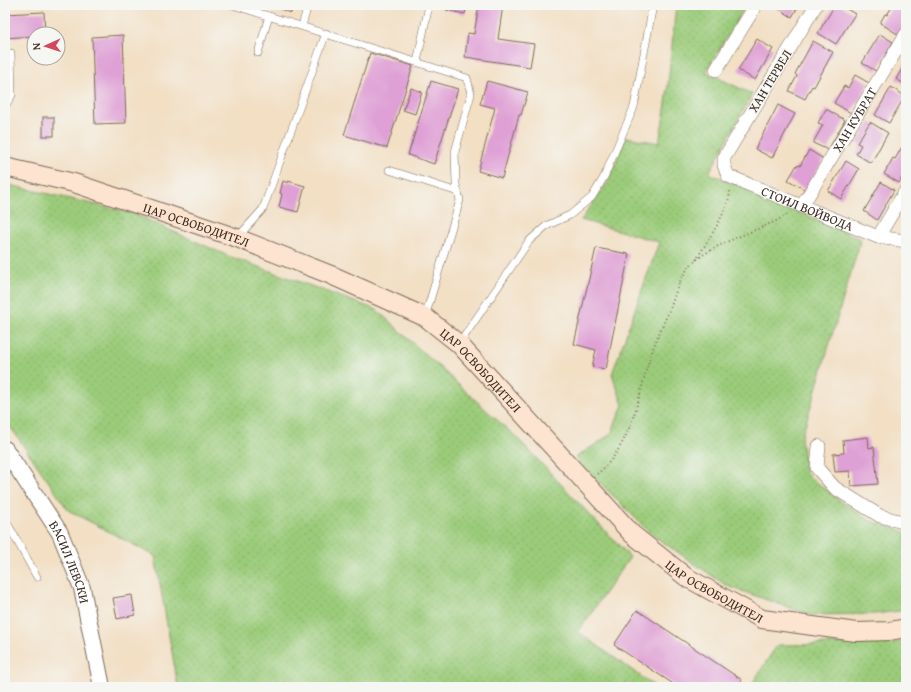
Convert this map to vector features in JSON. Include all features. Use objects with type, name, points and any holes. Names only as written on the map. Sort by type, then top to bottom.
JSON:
[{"type":"main road","name":"ЦАР ОСВОБОДИТЕЛ","points":[[5,167],[74,183],[237,238],[331,276],[425,317],[459,344],[632,534],[686,577],[762,619],[856,632],[890,631],[906,628]]},
{"type":"street","points":[[716,70],[756,5]]},
{"type":"street","name":"ХАН ТЕРВЕЛ","points":[[728,176],[724,165],[724,158],[816,5]]},
{"type":"street","name":"ХАН КУБРАТ","points":[[802,206],[906,34]]},
{"type":"street","name":"СТОИЛ ВОЙВОДА","points":[[728,176],[878,237],[906,241]]},
{"type":"street","points":[[878,237],[906,190]]},
{"type":"street","points":[[819,446],[817,468],[835,488],[880,516],[906,523]]},
{"type":"street","name":"ВАСИЛ ЛЕВСКИ","points":[[5,449],[60,533],[80,581],[102,687]]},
{"type":"lane","points":[[234,5],[467,78],[471,94],[455,152],[456,184],[460,200],[425,317]]},
{"type":"lane","points":[[302,26],[308,5]]},
{"type":"lane","points":[[417,62],[428,5]]},
{"type":"lane","points":[[459,344],[529,241],[546,226],[570,215],[592,197],[604,177],[634,107],[653,5]]},
{"type":"lane","points":[[258,53],[268,16]]},
{"type":"lane","points":[[237,238],[263,209],[326,33]]},
{"type":"lane","points":[[5,106],[12,95],[11,53]]},
{"type":"lane","points":[[388,170],[458,192]]},
{"type":"lane","points":[[5,519],[37,577]]},
{"type":"path","points":[[696,261],[726,206],[730,195],[728,176]]},
{"type":"path","points":[[585,483],[607,466],[618,449],[630,425],[654,348],[681,279],[691,265],[710,251],[753,230],[770,224],[802,206]]},
{"type":"green space","points":[[676,5],[746,5],[706,72],[752,94],[709,173],[861,239],[801,439],[806,474],[839,500],[871,521],[906,532],[906,610],[875,614],[811,615],[727,586],[651,534],[575,458],[611,434],[623,405],[612,374],[659,242],[581,220],[608,182],[626,137],[659,143],[666,104]]},
{"type":"green space","points":[[5,184],[132,213],[226,255],[377,310],[518,439],[630,557],[578,632],[656,687],[178,687],[155,556],[68,510],[5,419]]},
{"type":"green space","points":[[906,640],[906,687],[750,687],[777,645],[895,643]]},
{"type":"building","points":[[269,5],[294,5],[291,13]]},
{"type":"building","points":[[447,5],[467,5],[465,14],[446,10]]},
{"type":"building","points":[[479,5],[503,5],[498,39],[534,44],[530,67],[465,57],[468,33],[474,34]]},
{"type":"building","points":[[799,5],[792,17],[774,6]]},
{"type":"building","points":[[835,5],[840,5],[855,14],[836,44],[818,33]]},
{"type":"building","points":[[893,5],[906,5],[906,23],[899,35],[880,23],[885,14],[887,15]]},
{"type":"building","points":[[44,12],[45,26],[26,26],[26,37],[5,38],[5,14]]},
{"type":"building","points":[[880,34],[893,42],[876,71],[862,63]]},
{"type":"building","points":[[123,35],[126,123],[95,124],[92,37]]},
{"type":"building","points":[[757,39],[773,49],[755,80],[738,70]]},
{"type":"building","points":[[813,41],[833,52],[814,87],[812,86],[805,99],[789,91],[797,76],[795,74]]},
{"type":"building","points":[[370,53],[413,66],[387,148],[344,135]]},
{"type":"building","points":[[906,62],[906,85],[896,79]]},
{"type":"building","points":[[855,75],[869,83],[851,113],[834,103],[844,86],[848,88]]},
{"type":"building","points":[[431,81],[458,89],[434,164],[408,155]]},
{"type":"building","points":[[487,81],[528,92],[521,115],[519,115],[502,178],[478,171],[495,108],[480,104]]},
{"type":"building","points":[[891,87],[905,96],[889,123],[875,115]]},
{"type":"building","points":[[411,88],[422,92],[415,114],[403,110]]},
{"type":"building","points":[[778,105],[795,114],[772,158],[755,149]]},
{"type":"building","points":[[826,109],[845,120],[828,150],[813,143],[823,125],[818,123]]},
{"type":"building","points":[[43,117],[54,117],[54,136],[43,136]]},
{"type":"building","points":[[870,122],[888,133],[871,163],[856,154],[861,145],[857,143]]},
{"type":"building","points":[[902,147],[906,149],[906,171],[899,183],[884,174],[893,158],[895,159]]},
{"type":"building","points":[[809,150],[824,159],[806,190],[788,180],[797,165],[800,166]]},
{"type":"building","points":[[846,161],[859,169],[841,199],[828,191]]},
{"type":"building","points":[[283,181],[305,186],[298,212],[279,207]]},
{"type":"building","points":[[881,182],[894,190],[877,220],[864,211]]},
{"type":"building","points":[[596,248],[629,254],[606,369],[592,367],[596,350],[574,344]]},
{"type":"building","points":[[868,437],[869,448],[874,447],[878,484],[851,486],[850,471],[835,472],[833,454],[844,453],[843,440]]},
{"type":"building","points":[[132,595],[135,615],[117,619],[113,598]]},
{"type":"building","points":[[637,610],[742,680],[738,687],[678,687],[614,645]]}]
